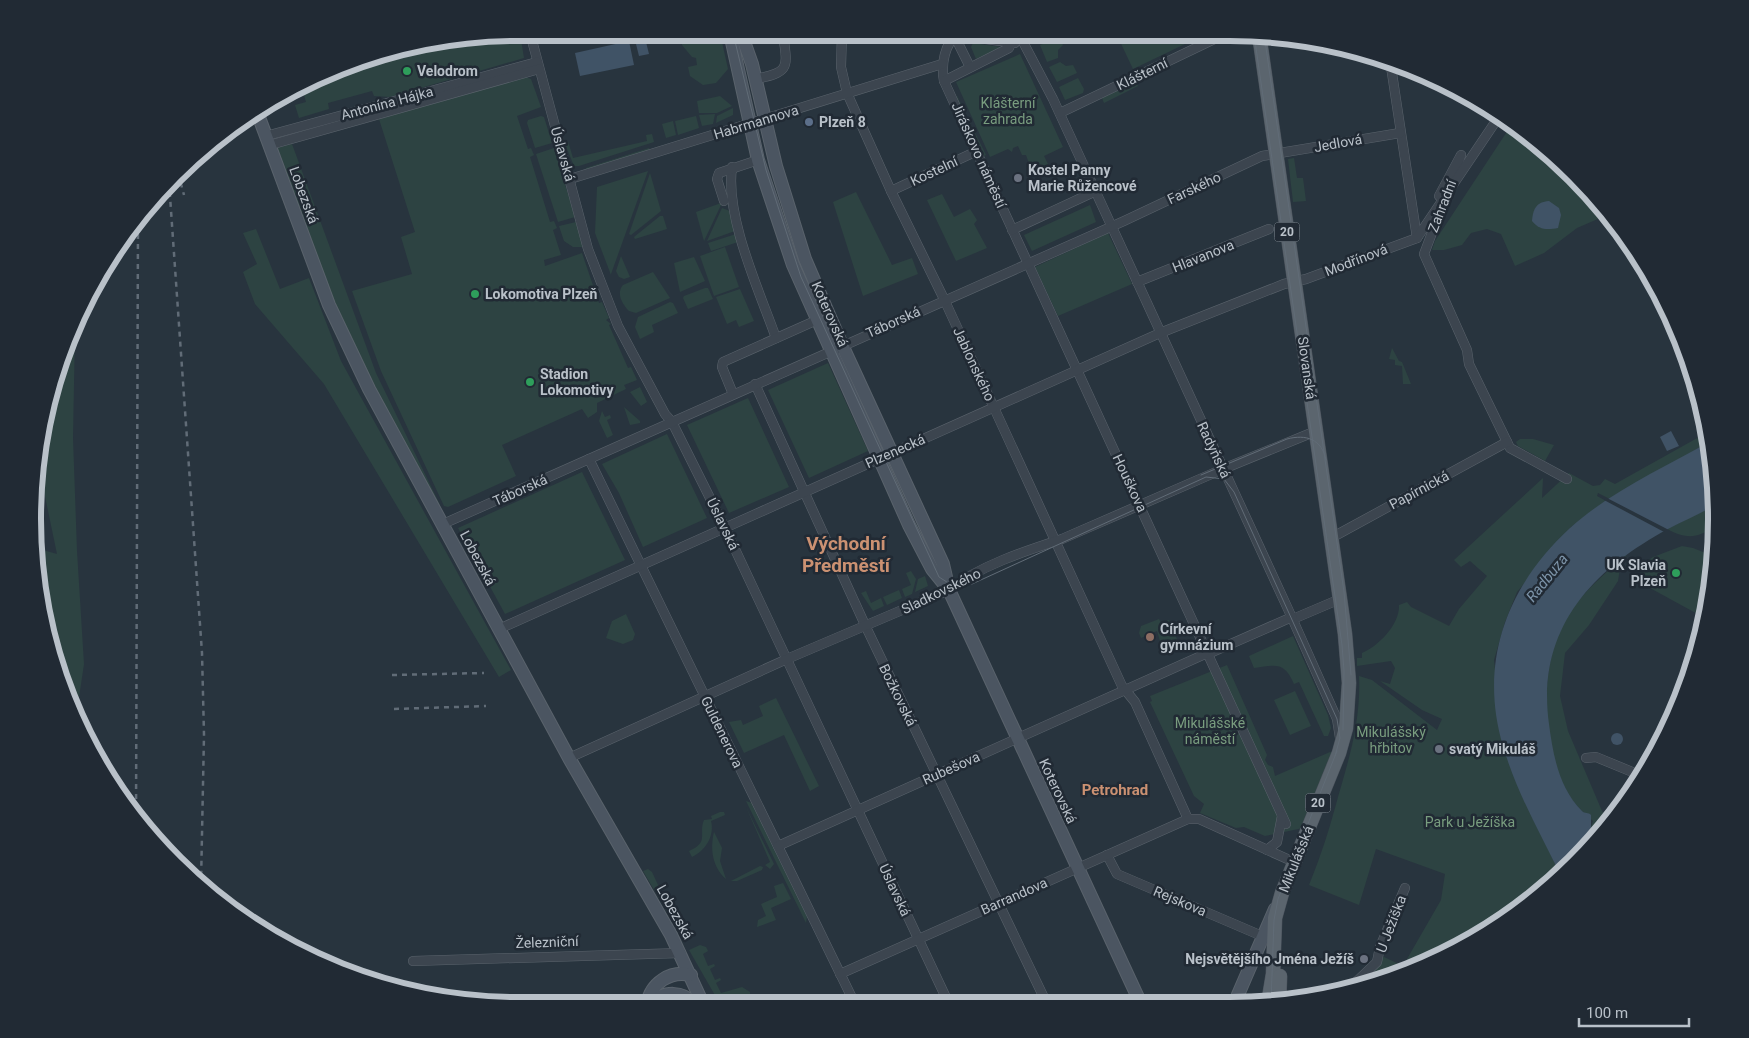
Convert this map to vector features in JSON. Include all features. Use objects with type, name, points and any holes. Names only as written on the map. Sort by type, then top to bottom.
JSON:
[{"type":"main road","name":"Slovanská","points":[[1260,42],[1340,599],[1348,668],[1349,704]]},
{"type":"main road","name":"Mikulášská","points":[[1269,995],[1273,974],[1275,924],[1280,900],[1339,753],[1346,728],[1349,704]]},
{"type":"main road","name":"Mikulášská","points":[[1279,994],[1280,900]]},
{"type":"street","name":"Úslavská","points":[[532,41],[588,250],[611,309],[665,414],[672,422],[725,528],[946,997]]},
{"type":"street","name":"Koterovská","points":[[732,41],[758,160],[793,264],[816,320],[836,348]]},
{"type":"street","name":"Koterovská","points":[[744,41],[756,78],[793,224],[836,348],[885,456],[932,569],[948,590],[1138,997]]},
{"type":"street","points":[[756,78],[780,73],[784,68],[786,60],[784,41]]},
{"type":"street","name":"Jablonského","points":[[842,41],[842,67],[847,93],[1125,690]]},
{"type":"street","points":[[942,64],[953,41]]},
{"type":"street","points":[[959,41],[970,67]]},
{"type":"street","points":[[994,41],[1011,44]]},
{"type":"street","points":[[944,81],[1009,48],[1014,41]]},
{"type":"street","points":[[1024,41],[1060,113],[1137,282]]},
{"type":"street","name":"Klášterní","points":[[1060,113],[1210,41]]},
{"type":"street","name":"Habrmannova","points":[[570,179],[942,64]]},
{"type":"street","name":"Jiráskovo náměstí","points":[[942,64],[944,81],[1053,318]]},
{"type":"street","name":"Antonína Hájka","points":[[268,140],[538,66]]},
{"type":"street","name":"Zahradní","points":[[1391,70],[1417,238]]},
{"type":"street","name":"Lobezská","points":[[260,118],[338,327],[369,389],[444,524],[569,758],[673,939],[700,997]]},
{"type":"street","points":[[1417,238],[1495,122]]},
{"type":"street","name":"Jedlová","points":[[1276,154],[1400,133]]},
{"type":"street","name":"Kostelní","points":[[891,191],[977,151]]},
{"type":"street","name":"Farského","points":[[1112,225],[1262,156],[1276,154]]},
{"type":"street","name":"Zahradní","points":[[1417,238],[1461,155],[1424,254],[1467,350],[1469,364],[1507,442],[1513,450],[1567,480]]},
{"type":"street","points":[[724,201],[717,176],[722,171],[732,167],[758,160]]},
{"type":"street","points":[[732,167],[733,199],[739,232],[776,338]]},
{"type":"street","points":[[1012,230],[1096,191]]},
{"type":"street","points":[[1026,262],[1112,225]]},
{"type":"street","name":"Hlavanova","points":[[1137,282],[1269,229]]},
{"type":"street","name":"Modřínová","points":[[1294,282],[1417,238]]},
{"type":"street","name":"Táborská","points":[[444,524],[1026,262]]},
{"type":"street","name":"Radyňská","points":[[1137,282],[1292,618]]},
{"type":"street","name":"Plzenecká","points":[[499,628],[1160,333],[1294,282]]},
{"type":"street","name":"Houškova","points":[[1053,318],[1207,651]]},
{"type":"street","points":[[733,394],[722,367],[723,362],[816,320]]},
{"type":"street","name":"Božkovská","points":[[755,384],[833,558],[1043,997]]},
{"type":"street","name":"Sladkovského","points":[[569,758],[787,659],[866,627],[948,590],[967,577],[1036,547],[1056,541],[1223,468],[1316,431]]},
{"type":"street","name":"Papírnická","points":[[1331,538],[1507,442]]},
{"type":"street","name":"Guldenerova","points":[[589,459],[852,997]]},
{"type":"street","points":[[1294,862],[1199,819],[1188,819],[1135,702],[1125,690],[1207,651],[1340,599]]},
{"type":"street","points":[[1292,618],[1337,719],[1340,734],[1339,753]]},
{"type":"street","points":[[1207,651],[1284,820],[1277,842],[1267,850]]},
{"type":"street","name":"Rubešova","points":[[778,846],[1125,690]]},
{"type":"street","points":[[1586,758],[1596,757],[1634,773]]},
{"type":"street","name":"Barrandova","points":[[840,974],[1188,819]]},
{"type":"street","name":"Rejskova","points":[[1107,855],[1117,874],[1262,936]]},
{"type":"street","name":"U Ježíška","points":[[1365,977],[1377,962],[1380,947],[1405,888]]},
{"type":"street","points":[[1237,997],[1262,936],[1280,900]]},
{"type":"street","points":[[651,997],[651,992],[674,968],[678,953]]},
{"type":"street","name":"Železniční","points":[[413,962],[678,953]]},
{"type":"street","points":[[659,983],[675,974],[689,971]]},
{"type":"street","points":[[656,997],[661,990],[689,971]]},
{"type":"street","points":[[660,997],[674,994],[686,997]]},
{"type":"green space","name":"Velodrom","points":[[521,41],[524,58],[390,97],[374,96],[372,91],[328,103],[329,109],[299,118],[295,105],[306,102],[304,93],[308,91],[365,67],[395,58],[457,45]]},
{"type":"green space","points":[[681,41],[722,41],[728,69],[716,83],[703,85],[690,76],[688,67],[697,65],[696,58],[692,57],[682,45]]},
{"type":"green space","points":[[1050,41],[1062,41],[1063,45],[1058,50],[1058,58],[1047,62],[1040,45]]},
{"type":"green space","points":[[1120,41],[1191,41],[1133,69]]},
{"type":"green space","points":[[973,43],[1001,47],[976,59],[971,47]]},
{"type":"green space","name":"Klášterní zahrada","points":[[1020,54],[1063,147],[1044,156],[1048,164],[1032,172],[1026,155],[1022,155],[1018,146],[1013,148],[1012,152],[1008,149],[990,157],[956,82]]},
{"type":"green space","points":[[1060,62],[1066,66],[1073,65],[1077,73],[1057,82],[1049,67]]},
{"type":"green space","name":"Lokomotiva Plzeň","points":[[526,77],[531,79],[541,107],[517,116],[528,149],[531,148],[534,155],[530,157],[550,222],[554,221],[557,228],[553,230],[561,255],[544,260],[545,266],[582,253],[599,303],[602,302],[609,318],[606,320],[611,324],[609,325],[628,368],[631,367],[637,380],[624,385],[626,389],[597,403],[597,412],[588,418],[582,409],[502,445],[516,476],[448,507],[444,506],[381,371],[352,291],[412,274],[401,237],[415,232],[379,119]]},
{"type":"green space","points":[[1078,78],[1084,89],[1083,93],[1065,100],[1059,87]]},
{"type":"green space","points":[[1136,82],[1138,86],[1104,103],[1102,98]]},
{"type":"green space","points":[[720,96],[732,106],[717,113],[699,113],[697,101]]},
{"type":"green space","points":[[957,96],[986,155],[982,157],[955,98]]},
{"type":"green space","points":[[733,108],[733,115],[716,123],[717,116]]},
{"type":"green space","points":[[715,114],[713,124],[702,126],[699,115]]},
{"type":"green space","points":[[541,116],[544,117],[552,143],[535,148],[527,123],[528,120]]},
{"type":"green space","points":[[696,116],[699,128],[678,135],[675,121]]},
{"type":"green space","points":[[673,121],[676,135],[666,138],[662,124]]},
{"type":"green space","points":[[1508,131],[1568,181],[1601,218],[1577,228],[1544,253],[1515,266],[1501,234],[1487,229],[1471,233],[1462,245],[1444,250],[1432,250],[1435,241]]},
{"type":"green space","points":[[652,134],[654,142],[579,166],[574,166],[565,144],[568,141],[573,158],[647,141],[646,135]]},
{"type":"green space","points":[[292,144],[376,373],[441,507],[354,360],[276,151],[277,148]]},
{"type":"green space","points":[[554,148],[575,217],[558,222],[536,154]]},
{"type":"green space","points":[[649,148],[651,152],[584,171],[586,168]]},
{"type":"green space","points":[[1294,158],[1297,178],[1303,178],[1306,201],[1293,202],[1288,159]]},
{"type":"green space","points":[[648,171],[611,275],[595,233],[597,187]]},
{"type":"green space","points":[[650,173],[661,211],[631,235],[629,234]]},
{"type":"green space","points":[[856,192],[892,265],[912,258],[918,274],[863,296],[833,202]]},
{"type":"green space","points":[[942,194],[954,217],[970,209],[977,220],[974,224],[987,248],[956,261],[927,200]]},
{"type":"green space","points":[[721,203],[721,205],[704,241],[696,212]]},
{"type":"green space","points":[[1090,205],[1096,222],[1032,251],[1024,235]]},
{"type":"green space","points":[[722,208],[730,211],[735,231],[707,241]]},
{"type":"green space","points":[[660,216],[663,216],[667,229],[635,239],[634,237]]},
{"type":"green space","points":[[576,222],[584,247],[573,247],[564,241],[559,226]]},
{"type":"green space","points":[[256,229],[280,289],[309,278],[341,361],[511,670],[499,677],[324,384],[255,304],[243,272],[257,264],[243,233]]},
{"type":"green space","points":[[1108,233],[1132,284],[1058,316],[1035,267]]},
{"type":"green space","points":[[736,234],[738,242],[711,251],[708,243]]},
{"type":"green space","points":[[725,247],[739,287],[714,296],[700,256]]},
{"type":"green space","points":[[621,256],[630,277],[624,279],[619,277],[616,271]]},
{"type":"green space","points":[[694,257],[705,281],[680,292],[674,263]]},
{"type":"green space","points":[[653,272],[670,298],[636,313],[629,311],[621,298],[621,288],[623,285]]},
{"type":"green space","points":[[708,288],[713,299],[688,309],[683,298],[684,296]]},
{"type":"green space","points":[[740,289],[754,321],[739,327],[736,320],[727,324],[716,297]]},
{"type":"green space","points":[[670,302],[673,303],[678,313],[652,325],[654,332],[640,339],[635,327],[638,317]]},
{"type":"green space","points":[[75,345],[73,438],[84,664],[78,703],[58,643],[45,581],[43,550],[57,554],[42,484],[50,426]]},
{"type":"green space","points":[[1392,348],[1399,361],[1402,362],[1411,384],[1403,384],[1402,366],[1395,365],[1395,360],[1389,359]]},
{"type":"green space","points":[[828,363],[868,451],[809,478],[768,390]]},
{"type":"green space","points":[[640,387],[647,402],[641,406],[630,392]]},
{"type":"green space","points":[[748,398],[789,487],[729,513],[687,425]]},
{"type":"green space","points":[[624,407],[640,421],[640,423],[630,425]]},
{"type":"green space","points":[[602,411],[605,417],[610,415],[611,418],[607,420],[613,435],[607,438],[599,421]]},
{"type":"green space","points":[[667,434],[707,518],[643,547],[619,493],[602,464]]},
{"type":"green space","name":"Park u Ježíška","points":[[1701,436],[1702,446],[1610,499],[1598,493],[1597,496],[1606,501],[1571,527],[1517,592],[1505,622],[1494,660],[1503,746],[1519,787],[1557,867],[1521,898],[1469,933],[1405,963],[1441,900],[1445,874],[1376,849],[1359,905],[1309,885],[1328,830],[1350,752],[1358,707],[1359,676],[1372,680],[1437,730],[1442,719],[1422,710],[1380,681],[1390,684],[1395,668],[1391,661],[1357,666],[1357,658],[1362,658],[1362,653],[1369,650],[1387,634],[1396,620],[1399,605],[1407,602],[1411,607],[1449,626],[1459,609],[1487,576],[1470,561],[1461,567],[1454,560],[1543,478],[1542,498],[1569,473],[1593,486],[1600,485],[1605,479],[1615,484]]},
{"type":"green space","points":[[1520,439],[1533,439],[1554,445],[1545,461],[1518,446],[1516,442]]},
{"type":"green space","points":[[582,472],[625,560],[505,614],[458,528]]},
{"type":"green space","points":[[1708,509],[1708,531],[1703,533],[1687,536],[1667,529]]},
{"type":"green space","name":"UK Slavia Plzeň","points":[[1682,546],[1707,553],[1698,614],[1639,582],[1641,565],[1653,557]]},
{"type":"green space","points":[[1627,554],[1620,568],[1618,581],[1589,625],[1565,653],[1560,696],[1568,731],[1605,815],[1593,830],[1591,827],[1593,821],[1571,799],[1562,783],[1550,742],[1546,697],[1552,653],[1559,633],[1575,605],[1603,575]]},
{"type":"green space","points":[[911,571],[916,579],[912,594],[905,597],[902,589],[911,585],[906,573]]},
{"type":"green space","points":[[925,576],[928,586],[915,592],[918,579]]},
{"type":"green space","points":[[899,590],[902,598],[887,605],[883,597]]},
{"type":"green space","points":[[866,591],[871,603],[881,598],[884,606],[873,611],[861,593]]},
{"type":"green space","points":[[626,614],[635,634],[633,640],[623,644],[606,638],[612,621]]},
{"type":"green space","points":[[1159,619],[1161,623],[1169,620],[1179,644],[1174,646],[1172,643],[1166,645],[1167,649],[1163,651],[1157,631],[1141,638],[1139,633],[1141,626]]},
{"type":"green space","points":[[1293,636],[1328,715],[1331,728],[1328,736],[1324,736],[1299,682],[1294,684],[1287,671],[1278,666],[1254,668],[1249,656]]},
{"type":"green space","name":"Mikulášské náměstí","points":[[1227,665],[1267,755],[1265,760],[1268,765],[1273,767],[1275,776],[1330,752],[1333,753],[1303,828],[1265,836],[1244,827],[1236,828],[1200,813],[1204,804],[1194,796],[1150,702],[1152,701],[1150,696]]},
{"type":"green space","points":[[1295,691],[1311,726],[1290,735],[1274,700]]},
{"type":"green space","points":[[776,698],[819,786],[810,791],[784,735],[744,753],[729,722],[741,720],[743,725],[763,716],[759,706]]},
{"type":"green space","points":[[746,801],[752,803],[807,916],[806,923]]},
{"type":"green space","points":[[746,807],[774,864],[770,869],[765,865],[770,862]]},
{"type":"green space","points":[[724,812],[725,815],[711,821],[712,832],[708,842],[701,851],[692,857],[689,851],[695,848],[701,841],[704,820],[712,819],[711,816]]},
{"type":"green space","points":[[714,832],[722,848],[720,861],[726,879],[718,869],[713,857],[712,844]]},
{"type":"green space","points":[[760,866],[763,867],[762,870],[737,881],[731,881]]},
{"type":"green space","points":[[648,869],[652,872],[683,939],[643,871]]},
{"type":"green space","points":[[783,883],[791,899],[771,908],[776,920],[757,927],[758,920],[766,916],[761,904],[777,897],[774,886]]},
{"type":"green space","points":[[700,945],[706,947],[708,951],[703,954],[708,966],[714,964],[715,966],[710,969],[715,980],[720,978],[721,980],[716,983],[721,993],[742,987],[750,992],[750,997],[716,997],[689,950]]},
{"type":"green space","name":"Park u Ježíška","points":[[1382,956],[1400,965],[1368,976]]},
{"type":"water","points":[[629,41],[634,65],[580,76],[575,53]]},
{"type":"water","points":[[635,41],[646,41],[649,54],[639,56]]},
{"type":"water","points":[[1549,201],[1559,208],[1561,215],[1558,228],[1544,229],[1532,221],[1536,207],[1541,203]]},
{"type":"water","points":[[1671,431],[1679,446],[1667,451],[1660,437]]},
{"type":"water","name":"Radbuza","points":[[1702,446],[1708,509],[1668,529],[1615,564],[1574,607],[1560,633],[1551,660],[1547,691],[1549,724],[1558,770],[1574,802],[1583,812],[1591,815],[1593,830],[1557,867],[1521,795],[1503,746],[1496,715],[1494,685],[1497,655],[1504,627],[1515,600],[1529,575],[1548,551],[1570,528],[1602,503]]},
{"type":"water","points":[[1615,733],[1619,733],[1623,739],[1619,745],[1615,745],[1611,741],[1611,737]]},
{"type":"pier","points":[[1607,498],[1670,531],[1666,533],[1604,500]]},
{"type":"tram line","points":[[735,41],[766,170],[801,277],[939,577],[953,586],[972,584],[1206,477],[1224,479],[1234,492],[1337,719],[1340,738],[1335,756]]},
{"type":"tram line","points":[[1255,42],[1342,645],[1344,671],[1343,730]]},
{"type":"tram line","points":[[1265,42],[1344,592],[1351,675]]},
{"type":"tram line","points":[[1201,475],[1287,439],[1301,437],[1317,443],[1321,447],[1326,460]]},
{"type":"tram line","points":[[1271,995],[1274,920],[1278,899],[1337,751]]},
{"type":"railway","points":[[180,182],[184,195]]},
{"type":"railway","points":[[170,193],[202,653],[204,735],[201,875]]},
{"type":"railway","points":[[136,804],[138,231]]},
{"type":"railway","points":[[392,675],[484,673]]},
{"type":"railway","points":[[394,709],[486,706]]},
{"type":"place","name":"Velodrom","points":[[407,71]]},
{"type":"place","name":"Plzeň 8","points":[[809,122]]},
{"type":"place","name":"Kostel Panny Marie Růžencové","points":[[1018,178]]},
{"type":"place","name":"Lokomotiva Plzeň","points":[[475,294]]},
{"type":"place","name":"Stadion Lokomotivy","points":[[530,382]]},
{"type":"place","name":"UK Slavia Plzeň","points":[[1676,573]]},
{"type":"place","name":"Církevní gymnázium","points":[[1150,637]]},
{"type":"place","name":"svatý Mikuláš","points":[[1439,749]]},
{"type":"place","name":"Nejsvětějšího Jména Ježíš","points":[[1364,959]]},
{"type":"district","name":"Východní Předměstí","points":[[846,554]]},
{"type":"district","name":"Petrohrad","points":[[1115,790]]},
{"type":"park label","name":"Mikulášský hřbitov","points":[[1391,740]]}]
